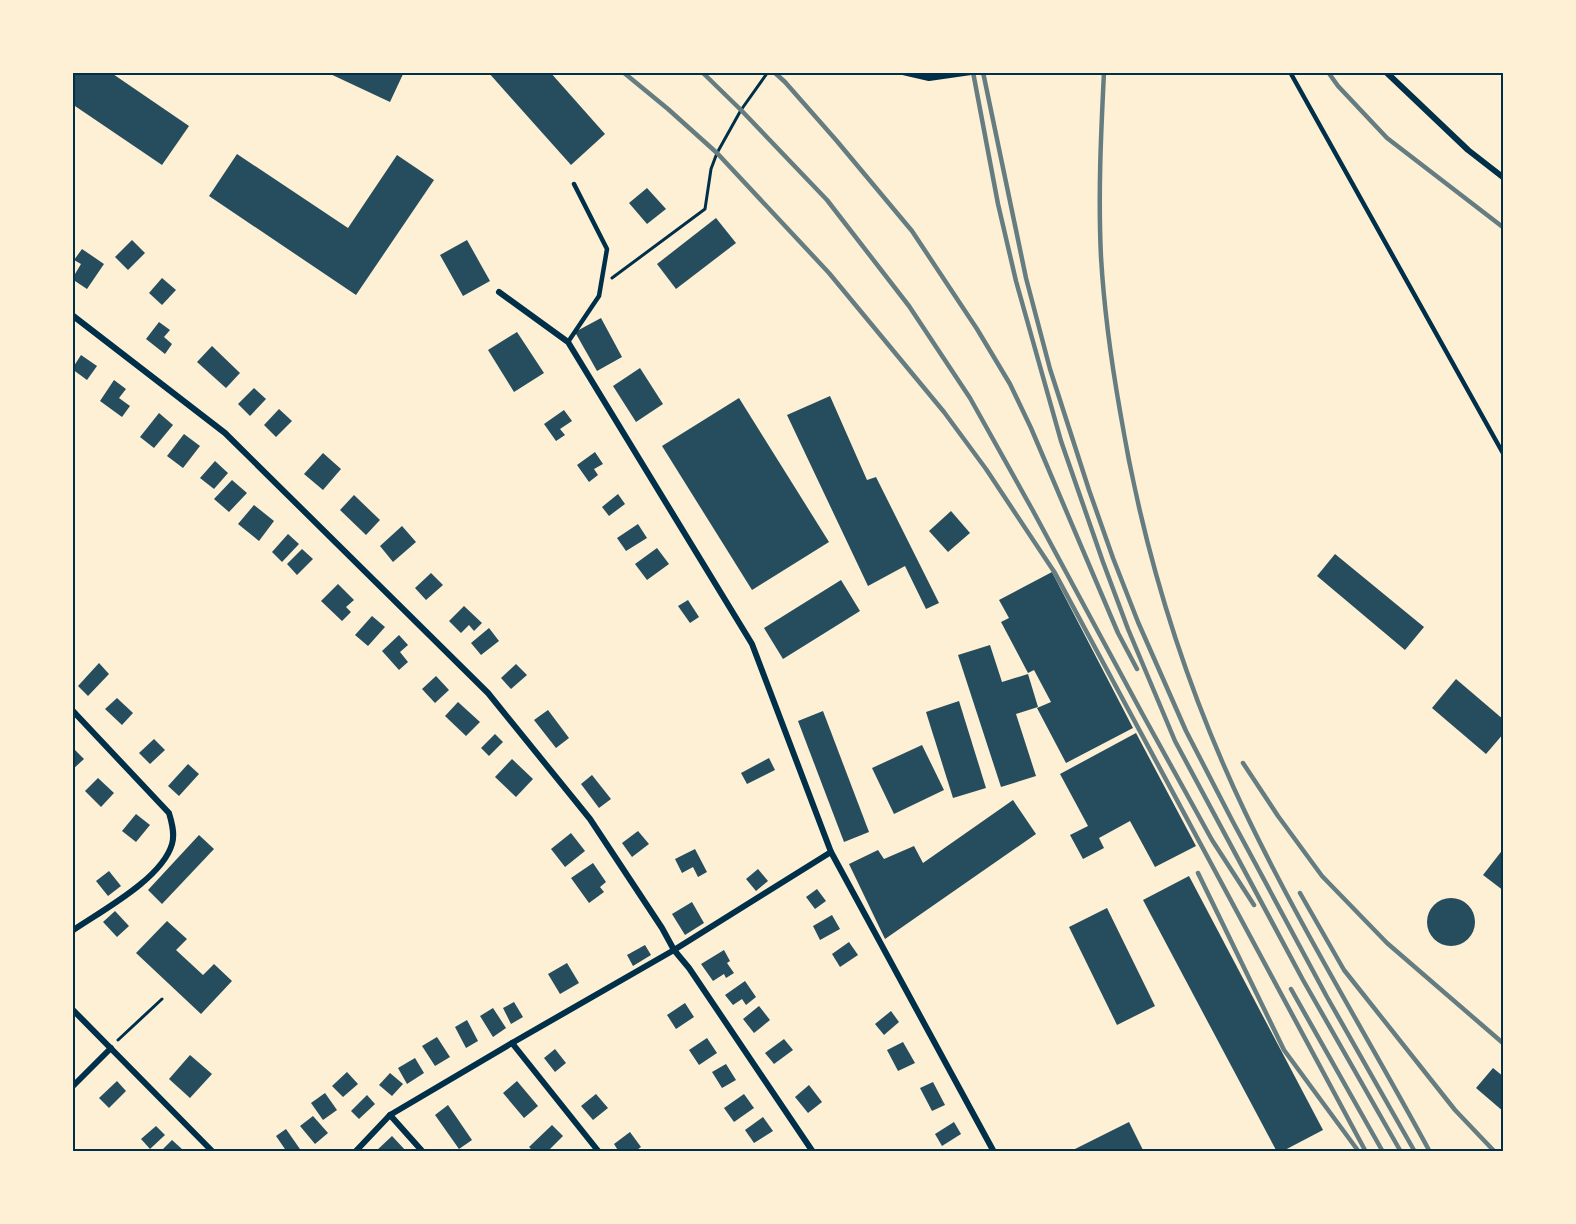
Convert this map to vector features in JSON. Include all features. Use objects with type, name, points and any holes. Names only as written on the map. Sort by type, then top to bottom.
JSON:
[{"type":"street","points":[[903,72],[929,78],[971,72]]},
{"type":"street","points":[[1386,72],[1468,150],[1504,178]]},
{"type":"street","points":[[499,292],[568,342],[752,644],[831,852],[994,1152]]},
{"type":"street","points":[[72,315],[225,433],[488,693],[590,819],[674,950],[696,978],[813,1152]]},
{"type":"street","points":[[72,710],[169,813],[173,826],[172,844],[159,867],[127,894],[72,931]]},
{"type":"street","points":[[355,1152],[390,1115],[674,950],[831,852]]},
{"type":"street","points":[[72,1009],[213,1152]]},
{"type":"street","points":[[512,1043],[599,1152]]},
{"type":"street","points":[[72,1087],[111,1048]]},
{"type":"street","points":[[390,1115],[423,1152]]},
{"type":"lane","points":[[1290,72],[1504,455]]},
{"type":"lane","points":[[568,342],[599,296],[607,249],[574,184]]},
{"type":"path","points":[[601,286],[705,209],[711,169],[717,153],[741,110],[768,72]]},
{"type":"path","points":[[111,1048],[162,999]]},
{"type":"building","points":[[72,72],[110,72],[189,126],[162,165],[72,104]]},
{"type":"building","points":[[326,72],[404,72],[390,102]]},
{"type":"building","points":[[488,72],[550,72],[605,134],[571,165]]},
{"type":"building","points":[[237,154],[348,228],[397,155],[434,180],[356,295],[209,196]]},
{"type":"building","points":[[647,188],[666,209],[647,224],[629,203]]},
{"type":"building","points":[[716,218],[736,243],[676,289],[657,264]]},
{"type":"building","points":[[132,240],[145,253],[128,270],[115,257]]},
{"type":"building","points":[[467,240],[490,281],[463,296],[440,255]]},
{"type":"building","points":[[82,249],[104,264],[87,289],[72,279],[81,264],[74,260]]},
{"type":"building","points":[[162,278],[176,290],[162,305],[149,293]]},
{"type":"building","points":[[601,318],[622,357],[597,371],[575,332]]},
{"type":"building","points":[[159,322],[170,330],[164,337],[172,344],[165,354],[146,339]]},
{"type":"building","points":[[517,332],[544,373],[514,392],[488,350]]},
{"type":"building","points":[[212,346],[240,373],[226,388],[197,362]]},
{"type":"building","points":[[81,355],[97,366],[87,380],[72,369]]},
{"type":"building","points":[[640,368],[663,404],[636,422],[613,386]]},
{"type":"building","points":[[114,380],[126,389],[119,398],[130,406],[122,417],[100,401]]},
{"type":"building","points":[[254,388],[266,399],[250,416],[238,404]]},
{"type":"building","points":[[830,396],[867,480],[876,477],[939,603],[926,609],[905,566],[868,586],[787,415]]},
{"type":"building","points":[[739,398],[829,542],[752,590],[662,446]]},
{"type":"building","points":[[279,409],[292,421],[276,437],[264,425]]},
{"type":"building","points":[[564,410],[572,421],[560,429],[565,435],[556,441],[544,424]]},
{"type":"building","points":[[159,413],[173,425],[154,448],[140,437]]},
{"type":"building","points":[[184,434],[200,446],[183,468],[167,456]]},
{"type":"building","points":[[595,452],[603,464],[594,469],[598,475],[589,482],[577,465]]},
{"type":"building","points":[[323,453],[341,469],[323,490],[304,474]]},
{"type":"building","points":[[215,461],[228,473],[214,489],[200,478]]},
{"type":"building","points":[[232,480],[247,493],[229,512],[214,499]]},
{"type":"building","points":[[618,494],[625,504],[609,516],[602,507]]},
{"type":"building","points":[[354,495],[380,520],[366,535],[340,510]]},
{"type":"building","points":[[254,505],[274,521],[259,541],[238,524]]},
{"type":"building","points":[[951,511],[970,533],[948,552],[929,531]]},
{"type":"building","points":[[638,524],[647,538],[626,551],[617,538]]},
{"type":"building","points":[[402,526],[416,542],[393,562],[380,546]]},
{"type":"building","points":[[288,534],[299,544],[282,562],[272,552]]},
{"type":"building","points":[[657,548],[669,564],[647,580],[635,564]]},
{"type":"building","points":[[302,549],[313,559],[297,575],[287,564]]},
{"type":"building","points":[[1335,554],[1424,627],[1405,650],[1317,576]]},
{"type":"building","points":[[1052,572],[1133,728],[1066,763],[1037,708],[1051,702],[1034,670],[1028,673],[1001,622],[1009,618],[999,600]]},
{"type":"building","points":[[431,573],[443,585],[426,600],[415,588]]},
{"type":"building","points":[[841,580],[860,611],[783,659],[764,628]]},
{"type":"building","points":[[338,584],[354,600],[346,607],[351,612],[342,621],[321,601]]},
{"type":"building","points":[[688,600],[699,617],[690,623],[678,606]]},
{"type":"building","points":[[464,606],[482,623],[474,631],[469,625],[461,633],[449,621]]},
{"type":"building","points":[[372,616],[385,627],[368,646],[355,635]]},
{"type":"building","points":[[489,628],[499,641],[481,655],[471,643]]},
{"type":"building","points":[[399,635],[408,645],[400,652],[408,662],[399,670],[382,651]]},
{"type":"building","points":[[990,645],[1002,682],[1028,674],[1038,707],[1016,714],[1036,776],[1001,787],[958,655]]},
{"type":"building","points":[[99,663],[109,674],[88,696],[78,686]]},
{"type":"building","points":[[516,664],[527,675],[511,689],[501,678]]},
{"type":"building","points":[[436,676],[449,690],[435,703],[422,689]]},
{"type":"building","points":[[1456,679],[1504,720],[1504,733],[1486,754],[1432,708]]},
{"type":"building","points":[[117,698],[133,713],[122,725],[105,709]]},
{"type":"building","points":[[959,701],[986,788],[953,798],[926,712]]},
{"type":"building","points":[[458,702],[480,722],[466,736],[445,716]]},
{"type":"building","points":[[548,710],[569,738],[556,748],[534,720]]},
{"type":"building","points":[[823,711],[869,832],[844,842],[798,721]]},
{"type":"building","points":[[1136,733],[1196,846],[1155,867],[1130,821],[1099,838],[1104,848],[1083,859],[1070,835],[1088,826],[1060,774]]},
{"type":"building","points":[[495,734],[503,742],[489,756],[481,748]]},
{"type":"building","points":[[154,739],[165,750],[150,764],[139,753]]},
{"type":"building","points":[[922,745],[944,790],[894,814],[872,768]]},
{"type":"building","points":[[74,749],[84,759],[72,770],[72,751]]},
{"type":"building","points":[[769,758],[775,770],[747,784],[741,773]]},
{"type":"building","points":[[512,759],[533,779],[516,797],[495,777]]},
{"type":"building","points":[[188,764],[199,774],[179,796],[168,786]]},
{"type":"building","points":[[592,775],[611,799],[599,808],[581,784]]},
{"type":"building","points":[[98,778],[114,793],[101,807],[85,791]]},
{"type":"building","points":[[1013,800],[1036,834],[885,939],[849,864],[878,850],[884,859],[914,846],[923,863]]},
{"type":"building","points":[[136,814],[150,825],[136,842],[122,831]]},
{"type":"building","points":[[638,831],[649,844],[632,857],[622,843]]},
{"type":"building","points":[[571,833],[585,851],[565,867],[551,849]]},
{"type":"building","points":[[199,835],[214,849],[162,904],[148,890]]},
{"type":"building","points":[[1504,848],[1504,891],[1483,875]]},
{"type":"building","points":[[695,849],[707,872],[698,877],[693,867],[682,873],[675,859]]},
{"type":"building","points":[[593,863],[606,882],[600,887],[604,892],[589,903],[571,878]]},
{"type":"building","points":[[758,869],[768,881],[756,891],[746,879]]},
{"type":"building","points":[[109,871],[121,886],[108,896],[96,881]]},
{"type":"building","points":[[1189,876],[1323,1130],[1281,1152],[1277,1152],[1143,900]]},
{"type":"building","points":[[817,889],[826,901],[815,909],[806,897]]},
{"type":"building","points":[[1446,898],[1456,898],[1468,905],[1475,917],[1475,927],[1468,939],[1456,946],[1446,946],[1431,935],[1427,927],[1427,917],[1438,902]]},
{"type":"building","points":[[692,902],[704,923],[685,935],[672,914]]},
{"type":"building","points":[[1107,908],[1155,1006],[1117,1025],[1069,927]]},
{"type":"building","points":[[115,911],[129,926],[117,937],[103,922]]},
{"type":"building","points":[[832,915],[840,929],[820,940],[813,926]]},
{"type":"building","points":[[167,921],[187,939],[176,950],[203,975],[214,964],[232,981],[201,1014],[136,953]]},
{"type":"building","points":[[849,942],[858,955],[840,967],[832,954]]},
{"type":"building","points":[[645,945],[651,955],[633,966],[627,955]]},
{"type":"building","points":[[724,950],[730,961],[727,963],[734,973],[726,978],[724,974],[713,981],[701,964]]},
{"type":"building","points":[[567,963],[579,983],[560,994],[548,974]]},
{"type":"building","points":[[745,981],[756,997],[746,1005],[742,999],[733,1005],[725,995]]},
{"type":"building","points":[[514,1002],[523,1017],[511,1024],[503,1008]]},
{"type":"building","points":[[685,1003],[694,1017],[676,1029],[667,1015]]},
{"type":"building","points":[[759,1006],[770,1020],[754,1033],[743,1019]]},
{"type":"building","points":[[493,1008],[506,1028],[493,1037],[480,1016]]},
{"type":"building","points":[[891,1011],[899,1022],[884,1035],[875,1024]]},
{"type":"building","points":[[467,1020],[478,1041],[466,1048],[455,1027]]},
{"type":"building","points":[[437,1037],[450,1057],[435,1066],[422,1046]]},
{"type":"building","points":[[707,1038],[717,1053],[699,1065],[689,1050]]},
{"type":"building","points":[[784,1039],[793,1050],[774,1064],[765,1053]]},
{"type":"building","points":[[903,1042],[915,1063],[898,1071],[887,1050]]},
{"type":"building","points":[[555,1049],[566,1063],[555,1072],[544,1058]]},
{"type":"building","points":[[190,1055],[212,1074],[190,1098],[169,1079]]},
{"type":"building","points":[[415,1058],[424,1073],[407,1084],[398,1068]]},
{"type":"building","points":[[726,1064],[736,1080],[722,1088],[712,1072]]},
{"type":"building","points":[[1493,1068],[1504,1077],[1504,1112],[1476,1088]]},
{"type":"building","points":[[347,1072],[358,1084],[343,1097],[332,1086]]},
{"type":"building","points":[[390,1073],[403,1084],[392,1096],[379,1085]]},
{"type":"building","points":[[117,1081],[126,1091],[109,1108],[99,1098]]},
{"type":"building","points":[[517,1081],[538,1106],[524,1118],[503,1093]]},
{"type":"building","points":[[933,1082],[945,1105],[932,1111],[920,1088]]},
{"type":"building","points":[[809,1085],[822,1102],[808,1113],[795,1097]]},
{"type":"building","points":[[325,1093],[337,1110],[323,1120],[311,1103]]},
{"type":"building","points":[[596,1094],[608,1108],[593,1120],[581,1106]]},
{"type":"building","points":[[744,1094],[754,1108],[734,1122],[724,1108]]},
{"type":"building","points":[[367,1095],[375,1104],[359,1119],[351,1111]]},
{"type":"building","points":[[448,1105],[472,1140],[459,1149],[435,1115]]},
{"type":"building","points":[[313,1116],[328,1133],[315,1144],[300,1126]]},
{"type":"building","points":[[763,1117],[773,1131],[754,1143],[745,1130]]},
{"type":"building","points":[[954,1122],[961,1134],[942,1146],[935,1134]]},
{"type":"building","points":[[1129,1122],[1144,1152],[1069,1152]]},
{"type":"building","points":[[552,1125],[563,1136],[547,1152],[534,1152],[529,1147]]},
{"type":"building","points":[[156,1126],[165,1135],[150,1149],[141,1139]]},
{"type":"building","points":[[286,1129],[302,1152],[287,1152],[276,1136]]},
{"type":"building","points":[[630,1132],[641,1147],[634,1152],[619,1152],[614,1144]]},
{"type":"building","points":[[392,1136],[407,1152],[375,1152]]},
{"type":"building","points":[[172,1140],[183,1150],[181,1152],[160,1152]]},
{"type":"railway","points":[[623,72],[717,153],[829,273],[944,412],[986,469],[1055,573],[1366,1152]]},
{"type":"railway","points":[[702,72],[827,200],[909,306],[970,398],[1212,840],[1254,905]]},
{"type":"railway","points":[[774,72],[836,140],[912,231],[977,329],[1010,384],[1031,428],[1118,633],[1137,669]]},
{"type":"railway","points":[[973,72],[998,204],[1016,281],[1061,441],[1128,629],[1175,741],[1303,980],[1401,1152]]},
{"type":"railway","points":[[983,72],[1026,278],[1050,369],[1089,490],[1138,622],[1186,731],[1233,822],[1327,997],[1415,1152]]},
{"type":"railway","points":[[1104,72],[1100,211],[1106,315],[1130,463],[1141,515],[1169,616],[1203,716],[1245,812],[1312,941],[1430,1152]]},
{"type":"railway","points":[[1328,72],[1338,86],[1387,138],[1504,228]]},
{"type":"railway","points":[[1243,763],[1322,876],[1387,943],[1504,1044]]},
{"type":"railway","points":[[1198,873],[1284,1050],[1359,1152]]},
{"type":"railway","points":[[1300,893],[1344,970],[1455,1110],[1495,1152]]},
{"type":"railway","points":[[1291,989],[1383,1152]]}]
